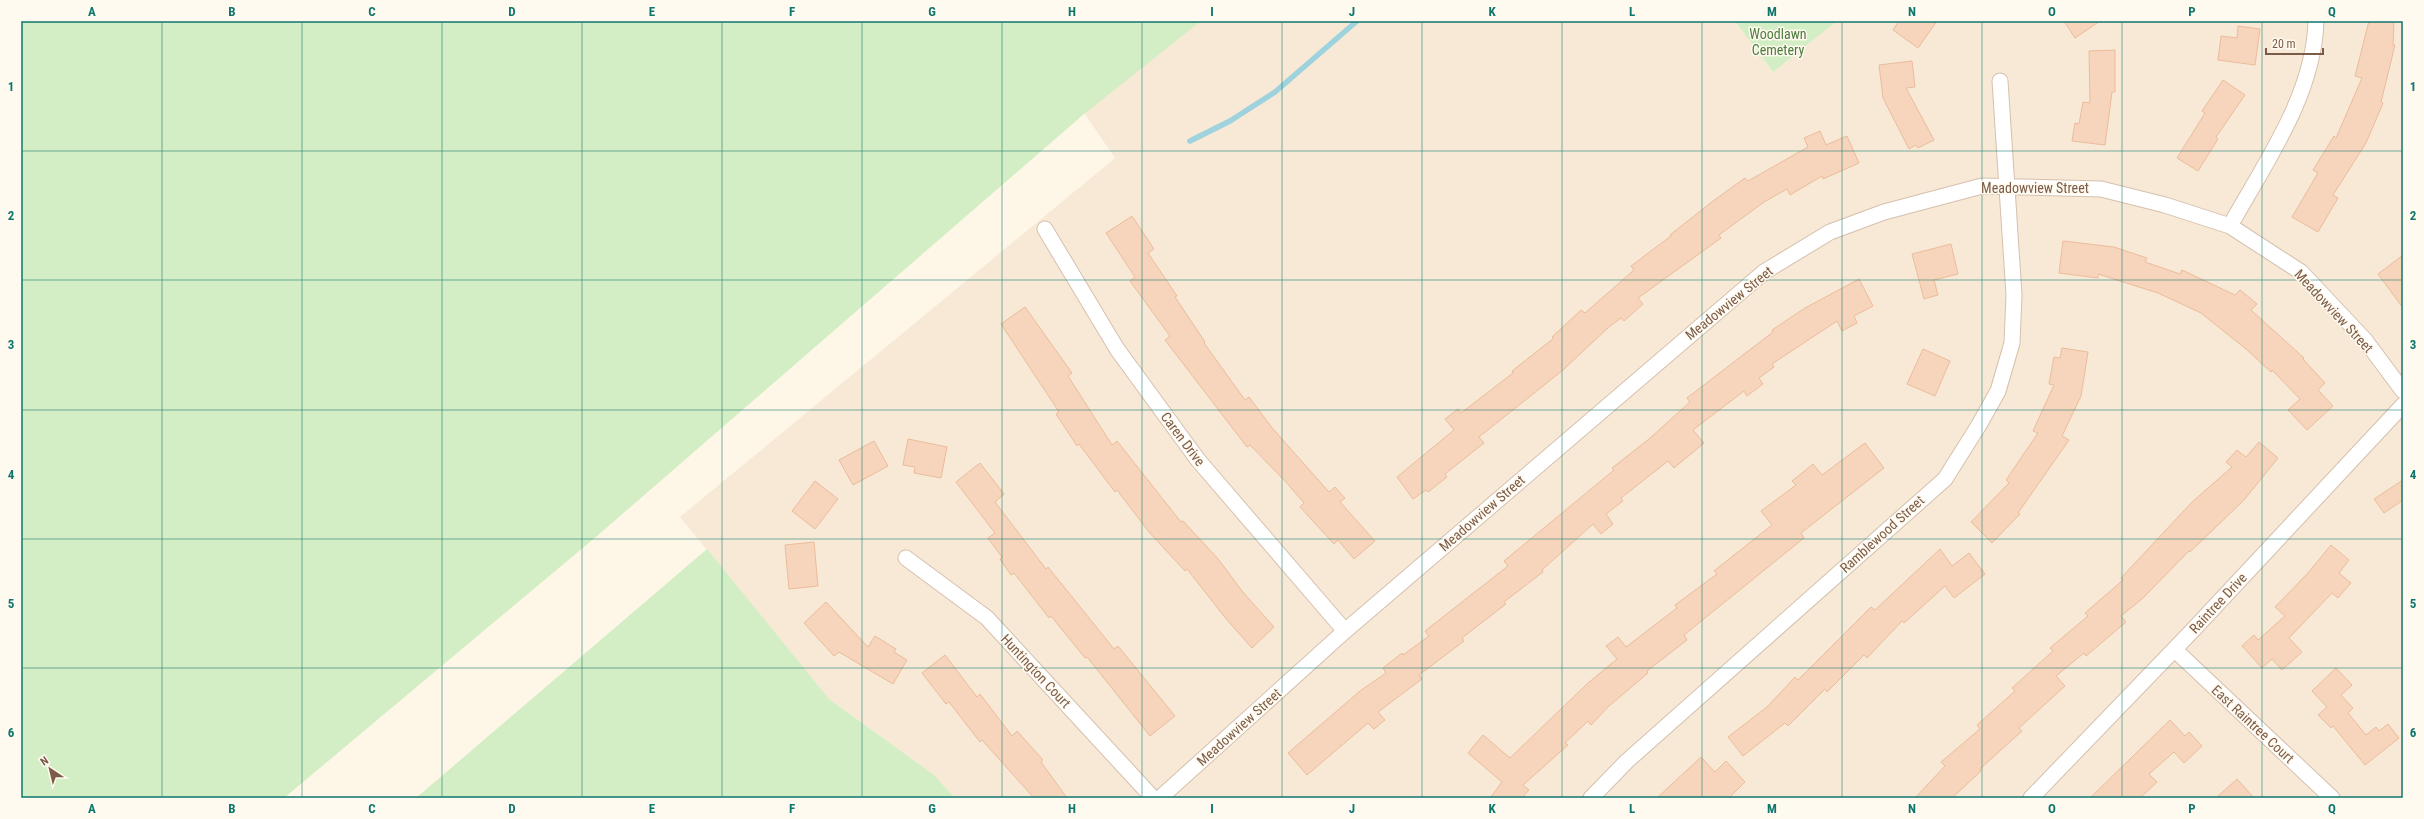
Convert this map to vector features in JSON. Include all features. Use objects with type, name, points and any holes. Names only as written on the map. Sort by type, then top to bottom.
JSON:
[{"type":"street","points":[[2230,226],[2290,120],[2315,44],[2316,21]]},
{"type":"street","name":"Ramblewood Street","points":[[1591,798],[1627,760],[1945,479],[1979,425],[1998,391],[2012,343],[2014,295],[2009,187],[2000,81]]},
{"type":"street","name":"Meadowview Street","points":[[1160,798],[1345,631],[1764,272],[1830,232],[1884,212],[1982,186],[2102,189],[2165,205],[2230,226],[2301,272],[2365,340],[2403,391]]},
{"type":"street","name":"Caren Drive","points":[[1045,229],[1116,349],[1198,460],[1345,631]]},
{"type":"street","name":"Raintree Drive","points":[[2031,798],[2175,650],[2403,405]]},
{"type":"street","name":"Huntington Court","points":[[906,558],[987,618],[1153,798]]},
{"type":"street","name":"East Raintree Court","points":[[2175,650],[2332,798]]},
{"type":"shaded area","points":[[1021,21],[1735,21],[1773,72],[1837,21],[2403,21],[2403,798],[955,798],[934,775],[829,699],[680,517],[1115,158]]},
{"type":"green space","points":[[21,21],[1201,21],[1084,114],[597,536],[284,798],[21,798]]},
{"type":"green space","name":"Woodlawn Cemetery","points":[[1735,21],[1837,21],[1773,72]]},
{"type":"green space","points":[[707,549],[829,699],[934,775],[955,798],[416,798]]},
{"type":"building","points":[[1899,21],[1937,21],[1918,48],[1893,30]]},
{"type":"building","points":[[2064,21],[2100,21],[2075,38]]},
{"type":"building","points":[[2369,21],[2394,21],[2393,45],[2395,45],[2381,102],[2383,103],[2366,143],[2333,195],[2338,198],[2318,232],[2292,217],[2318,173],[2313,170],[2334,136],[2336,138],[2362,78],[2355,76]]},
{"type":"building","points":[[2238,26],[2260,29],[2255,65],[2218,60],[2221,36],[2237,38]]},
{"type":"building","points":[[2115,50],[2115,92],[2112,92],[2105,145],[2072,141],[2075,123],[2079,124],[2083,102],[2090,103],[2089,51]]},
{"type":"building","points":[[1912,61],[1915,87],[1906,88],[1934,140],[1918,148],[1916,145],[1909,149],[1883,98],[1879,65]]},
{"type":"building","points":[[2223,80],[2245,95],[2216,137],[2218,139],[2198,171],[2177,158],[2205,113],[2202,111]]},
{"type":"building","points":[[1820,131],[1826,145],[1847,136],[1859,163],[1823,179],[1822,176],[1790,195],[1787,189],[1764,202],[1719,235],[1721,238],[1638,298],[1643,304],[1624,321],[1621,318],[1610,326],[1563,370],[1479,437],[1484,443],[1445,474],[1447,477],[1428,492],[1426,490],[1413,499],[1397,477],[1454,430],[1445,419],[1458,409],[1461,413],[1513,373],[1512,371],[1554,338],[1552,337],[1581,310],[1585,313],[1634,270],[1631,266],[1671,236],[1670,235],[1713,201],[1745,178],[1748,181],[1808,147],[1804,138]]},
{"type":"building","points":[[1132,216],[1154,249],[1148,253],[1177,296],[1175,297],[1205,342],[1204,343],[1245,400],[1249,397],[1273,429],[1329,492],[1335,487],[1345,498],[1340,502],[1375,541],[1354,559],[1338,540],[1334,544],[1300,507],[1304,503],[1285,481],[1250,445],[1247,447],[1165,340],[1170,336],[1130,281],[1135,277],[1106,233]]},
{"type":"building","points":[[2063,241],[2114,247],[2147,258],[2145,262],[2180,274],[2182,270],[2235,295],[2240,290],[2257,304],[2251,310],[2304,358],[2303,359],[2325,383],[2318,390],[2333,406],[2307,430],[2288,410],[2300,399],[2272,370],[2271,372],[2246,349],[2201,313],[2158,293],[2098,274],[2098,278],[2059,273]]},
{"type":"building","points":[[1951,244],[1958,274],[1934,280],[1938,295],[1924,299],[1912,254]]},
{"type":"building","points":[[2403,255],[2403,308],[2378,274]]},
{"type":"building","points":[[1859,279],[1873,306],[1854,316],[1857,323],[1842,331],[1837,321],[1772,364],[1774,367],[1759,378],[1763,384],[1747,396],[1744,391],[1693,430],[1704,443],[1674,468],[1668,461],[1621,498],[1623,501],[1606,514],[1613,524],[1601,534],[1593,524],[1542,570],[1543,572],[1504,602],[1506,604],[1462,638],[1464,641],[1419,675],[1422,679],[1378,712],[1385,720],[1374,729],[1368,723],[1307,775],[1288,753],[1360,691],[1386,673],[1383,668],[1402,653],[1403,655],[1429,636],[1425,631],[1508,566],[1504,561],[1614,470],[1612,468],[1649,439],[1690,402],[1687,398],[1773,332],[1772,330],[1805,308]]},
{"type":"building","points":[[1025,307],[1072,373],[1068,376],[1112,445],[1117,441],[1181,522],[1183,521],[1219,560],[1242,591],[1274,627],[1252,648],[1227,620],[1187,569],[1185,571],[1149,532],[1117,490],[1115,492],[1079,444],[1077,446],[1056,414],[1059,412],[1001,324]]},
{"type":"building","points":[[2062,348],[2088,352],[2081,396],[2062,436],[2069,440],[2018,513],[2020,514],[1992,543],[1971,522],[2009,483],[2006,480],[2038,433],[2033,431],[2054,385],[2049,384],[2054,357],[2060,358]]},
{"type":"building","points":[[1923,349],[1950,361],[1935,396],[1907,384]]},
{"type":"building","points":[[908,439],[947,447],[941,478],[914,473],[915,467],[903,465]]},
{"type":"building","points":[[874,441],[888,466],[853,485],[839,460]]},
{"type":"building","points":[[2259,442],[2278,458],[2244,500],[2190,552],[2189,551],[2142,599],[2121,616],[2126,622],[2086,656],[2084,653],[2056,676],[2065,686],[2019,728],[2022,731],[1980,769],[1981,771],[1952,798],[1915,798],[1945,766],[1941,762],[1980,729],[1977,725],[2015,691],[2012,688],[2053,651],[2050,648],[2088,616],[2085,613],[2123,580],[2121,578],[2192,502],[2232,467],[2226,462],[2237,450],[2246,457]]},
{"type":"building","points":[[1865,443],[1884,468],[1801,533],[1804,538],[1684,635],[1687,640],[1647,671],[1648,673],[1609,706],[1591,725],[1588,721],[1565,743],[1568,745],[1523,785],[1529,790],[1522,798],[1490,798],[1502,782],[1468,753],[1483,735],[1510,758],[1588,683],[1617,659],[1606,646],[1618,637],[1626,647],[1677,608],[1675,605],[1717,574],[1714,571],[1772,525],[1761,511],[1796,485],[1792,481],[1813,464],[1822,475]]},
{"type":"building","points":[[980,463],[1004,494],[995,502],[1046,569],[1048,567],[1114,649],[1118,646],[1175,716],[1150,736],[1087,657],[1085,658],[1051,616],[1049,618],[1014,573],[1011,575],[1000,559],[1002,557],[988,538],[995,533],[956,482]]},
{"type":"building","points":[[2403,480],[2403,500],[2384,513],[2374,499]]},
{"type":"building","points":[[815,481],[838,499],[815,529],[792,511]]},
{"type":"building","points":[[814,542],[818,586],[789,589],[785,545]]},
{"type":"building","points":[[2331,545],[2349,560],[2339,573],[2351,583],[2338,598],[2332,593],[2289,638],[2302,652],[2282,670],[2272,659],[2262,668],[2242,646],[2254,635],[2258,640],[2285,616],[2275,607],[2308,573]]},
{"type":"building","points":[[1940,549],[1952,566],[1969,553],[1985,574],[1954,598],[1945,586],[1904,623],[1902,621],[1867,658],[1864,655],[1827,692],[1825,689],[1788,726],[1785,723],[1743,756],[1728,737],[1767,707],[1795,677],[1798,680],[1871,607],[1875,610]]},
{"type":"building","points":[[826,602],[868,647],[875,636],[896,649],[894,652],[907,660],[893,684],[839,652],[834,656],[804,623]]},
{"type":"building","points":[[945,655],[977,697],[980,694],[1012,736],[1017,731],[1043,760],[1041,762],[1067,798],[1034,798],[982,740],[980,742],[949,702],[946,704],[922,673]]},
{"type":"building","points":[[2336,668],[2352,685],[2341,695],[2353,708],[2348,713],[2366,735],[2376,727],[2379,731],[2388,724],[2399,738],[2365,765],[2333,726],[2331,728],[2318,715],[2327,707],[2312,691]]},
{"type":"building","points":[[2170,720],[2185,736],[2189,732],[2202,746],[2184,763],[2174,752],[2149,774],[2157,782],[2140,798],[2090,798]]},
{"type":"building","points":[[1701,757],[1715,772],[1726,761],[1745,782],[1729,798],[1657,798]]},
{"type":"building","points":[[2237,779],[2254,798],[2216,798]]},
{"type":"waterway","points":[[1190,141],[1230,121],[1275,92],[1357,21]]}]
